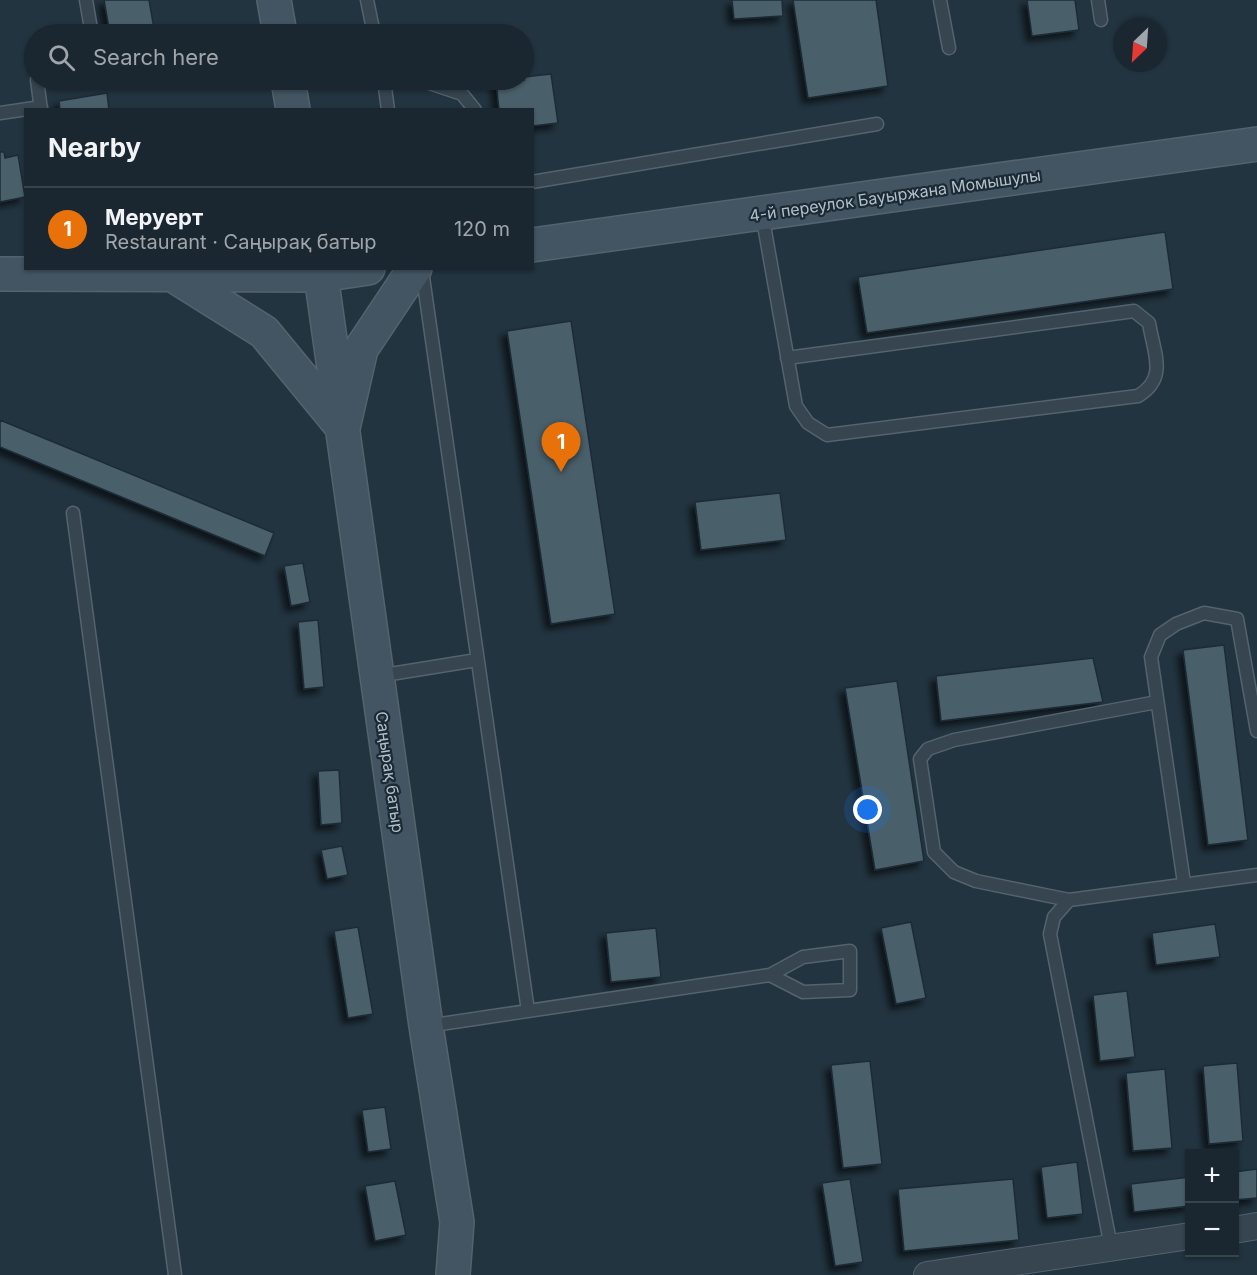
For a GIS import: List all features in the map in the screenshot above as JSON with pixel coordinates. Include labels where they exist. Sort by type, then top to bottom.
[{"type":"street","points":[[274,0],[278,24]]},
{"type":"street","points":[[290,90],[293,108]]},
{"type":"street","name":"4-й переулок Бауыржана Момышулы","points":[[534,245],[1257,144]]},
{"type":"street","points":[[0,274],[65,271],[157,273],[344,270]]},
{"type":"street","points":[[343,428],[361,349],[414,270]]},
{"type":"street","name":"Саңырақ батыр","points":[[321,272],[426,1026],[458,1222],[453,1275]]},
{"type":"street","points":[[157,273],[264,332],[343,428]]},
{"type":"street","points":[[1239,1229],[1257,1226]]},
{"type":"street","points":[[927,1275],[1029,1267],[1111,1247],[1185,1237]]},
{"type":"lane","points":[[86,0],[90,24]]},
{"type":"lane","points":[[367,0],[372,24]]},
{"type":"lane","points":[[940,0],[949,48]]},
{"type":"lane","points":[[1098,0],[1101,20]]},
{"type":"lane","points":[[38,90],[41,108]]},
{"type":"lane","points":[[385,90],[388,108]]},
{"type":"lane","points":[[450,90],[462,94],[473,108]]},
{"type":"lane","points":[[0,113],[24,110]]},
{"type":"lane","points":[[534,182],[878,124]]},
{"type":"lane","points":[[762,214],[787,358],[796,406],[808,423],[827,435],[1138,396],[1152,387],[1157,375],[1149,323],[1134,311],[787,358]]},
{"type":"lane","points":[[421,270],[528,1011]]},
{"type":"lane","points":[[73,513],[175,1275]]},
{"type":"lane","points":[[1184,883],[1151,657],[1160,635],[1176,624],[1204,613],[1237,619],[1257,731]]},
{"type":"lane","points":[[377,676],[477,660]]},
{"type":"lane","points":[[1157,702],[954,740],[928,749],[920,759],[934,852],[954,872],[976,881],[1069,900],[1257,875]]},
{"type":"lane","points":[[1069,900],[1054,917],[1050,934],[1111,1247]]},
{"type":"lane","points":[[426,1026],[770,975],[803,957],[850,951],[850,990],[803,992],[770,975]]},
{"type":"building","points":[[104,0],[149,0],[153,24],[108,24]]},
{"type":"building","points":[[732,0],[782,0],[783,16],[734,19]]},
{"type":"building","points":[[793,0],[876,0],[888,86],[808,98]]},
{"type":"building","points":[[1027,0],[1075,0],[1079,30],[1032,36]]},
{"type":"building","points":[[551,74],[558,123],[534,126],[534,108],[499,108],[497,90],[534,90],[534,76]]},
{"type":"building","points":[[107,93],[109,108],[60,108],[59,101]]},
{"type":"building","points":[[0,152],[4,152],[5,158],[18,155],[24,197],[0,202]]},
{"type":"building","points":[[1165,232],[1173,289],[867,333],[858,277]]},
{"type":"building","points":[[571,321],[615,614],[551,624],[507,331]]},
{"type":"building","points":[[0,420],[274,533],[265,556],[0,447]]},
{"type":"building","points":[[780,493],[786,540],[701,550],[695,502]]},
{"type":"building","points":[[303,563],[310,602],[291,606],[284,566]]},
{"type":"building","points":[[318,620],[324,687],[304,689],[298,622]]},
{"type":"building","points":[[1224,645],[1248,840],[1208,845],[1183,650]]},
{"type":"building","points":[[1093,658],[1103,702],[941,721],[936,676]]},
{"type":"building","points":[[897,681],[924,861],[875,870],[845,688]]},
{"type":"building","points":[[339,770],[342,823],[321,825],[318,771]]},
{"type":"building","points":[[342,846],[348,875],[327,879],[321,850]]},
{"type":"building","points":[[911,922],[926,998],[896,1004],[881,928]]},
{"type":"building","points":[[1215,924],[1220,957],[1156,965],[1152,933]]},
{"type":"building","points":[[358,927],[373,1014],[348,1018],[334,931]]},
{"type":"building","points":[[656,928],[661,977],[611,982],[606,933]]},
{"type":"building","points":[[1127,991],[1135,1057],[1100,1061],[1093,995]]},
{"type":"building","points":[[870,1061],[882,1164],[843,1168],[831,1065]]},
{"type":"building","points":[[1237,1063],[1243,1141],[1209,1144],[1203,1066]]},
{"type":"building","points":[[1165,1069],[1172,1148],[1133,1151],[1126,1073]]},
{"type":"building","points":[[385,1107],[391,1149],[368,1152],[362,1110]]},
{"type":"building","points":[[1077,1162],[1083,1214],[1047,1218],[1041,1167]]},
{"type":"building","points":[[1257,1169],[1257,1198],[1239,1200],[1239,1171]]},
{"type":"building","points":[[1185,1178],[1185,1207],[1134,1212],[1131,1184]]},
{"type":"building","points":[[850,1179],[863,1262],[835,1266],[822,1183]]},
{"type":"building","points":[[1013,1179],[1019,1240],[904,1251],[898,1189]]},
{"type":"building","points":[[395,1181],[406,1235],[375,1241],[365,1186]]},
{"type":"place","name":"Меруерт","points":[[561,472]]}]
